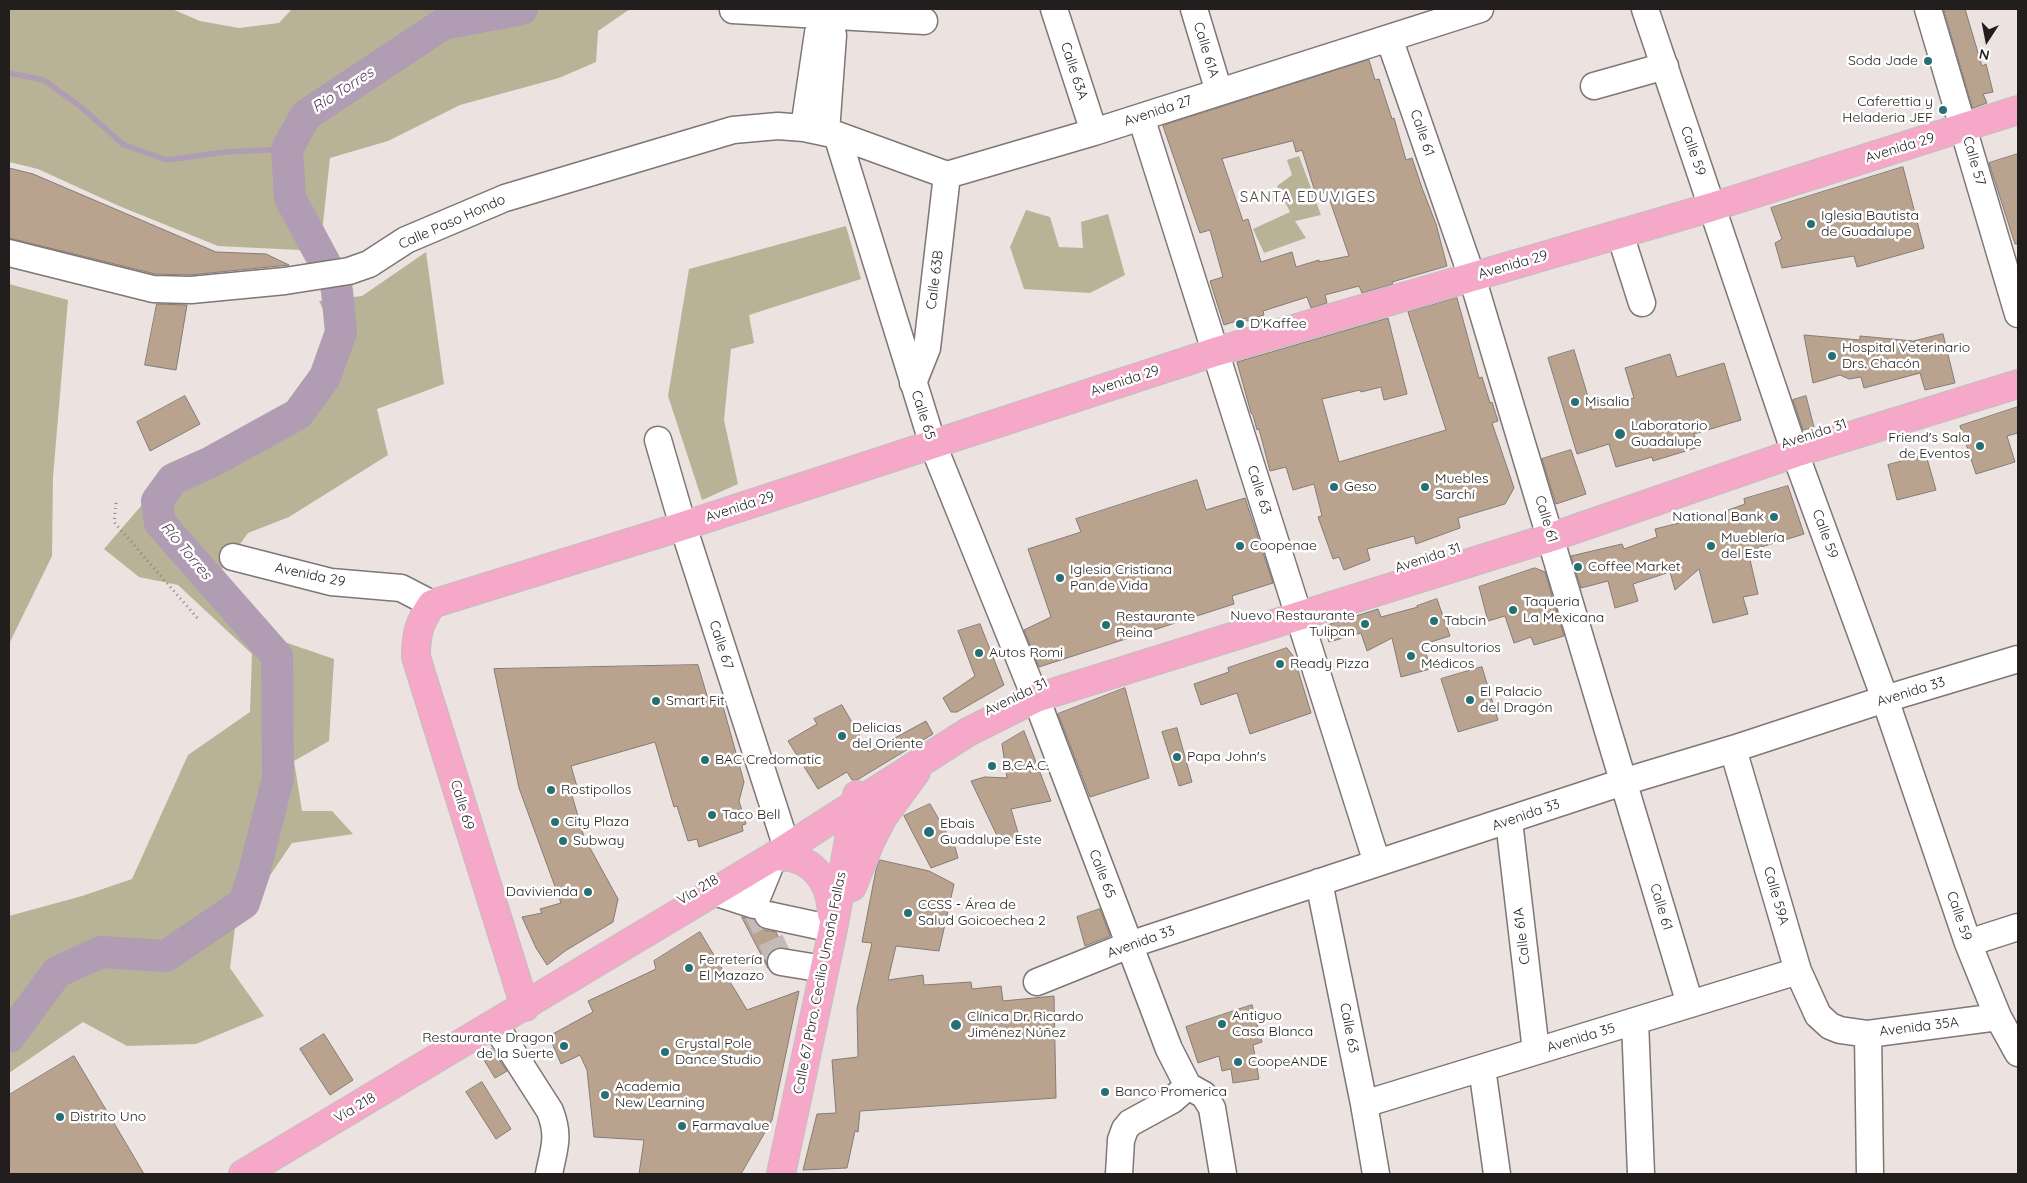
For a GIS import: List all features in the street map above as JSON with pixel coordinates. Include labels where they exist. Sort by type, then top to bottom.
[{"type":"main road","name":"Avenida 29","points":[[432,604],[683,526],[1215,352],[1620,234],[2018,110]]},
{"type":"main road","name":"Avenida 31","points":[[857,800],[962,724],[1033,692],[1549,528],[2018,370]]},
{"type":"main road","name":"Avenida 31","points":[[1793,447],[2018,384]]},
{"type":"main road","name":"Calle 69","points":[[432,604],[423,618],[416,636],[416,657],[533,1001]]},
{"type":"main road","name":"Avenida 31","points":[[857,800],[1033,692]]},
{"type":"main road","points":[[833,929],[883,817],[927,758]]},
{"type":"main road","name":"Vía 218","points":[[243,1174],[270,1167],[533,1001],[714,892],[781,847],[857,800]]},
{"type":"main road","name":"Calle 67 Pbro. Cecilio Umaña Fallas","points":[[781,1174],[833,929],[857,800]]},
{"type":"main road","name":"Vía 218","points":[[533,1001],[562,972],[578,960],[781,847]]},
{"type":"main road","points":[[781,847],[794,858],[812,867],[825,882],[831,901],[833,929]]},
{"type":"street","name":"Calle 63A","points":[[1054,9],[1094,132]]},
{"type":"street","name":"Calle 61A","points":[[1194,9],[1219,92]]},
{"type":"street","name":"Calle 59","points":[[1645,9],[1793,447],[1885,699],[1968,943],[1998,1017],[2018,1053]]},
{"type":"street","name":"Calle 57","points":[[1928,9],[2018,314]]},
{"type":"street","points":[[733,10],[826,12],[924,21]]},
{"type":"street","name":"Avenida 27","points":[[947,176],[1094,132],[1475,10]]},
{"type":"street","name":"Calle 65","points":[[826,12],[833,35],[822,132],[913,383],[933,445],[1033,692],[1169,1049],[1188,1086]]},
{"type":"street","name":"Calle 61","points":[[1389,38],[1472,277],[1549,528],[1690,1004]]},
{"type":"street","points":[[1594,86],[1665,66]]},
{"type":"street","name":"Calle 63","points":[[1141,117],[1377,863]]},
{"type":"street","name":"Calle Paso Hondo","points":[[9,252],[153,289],[191,290],[285,281],[349,271],[369,264],[406,240],[505,198],[733,130],[778,126],[822,132]]},
{"type":"street","points":[[822,132],[947,176]]},
{"type":"street","name":"Calle 63B","points":[[913,383],[927,348],[947,176]]},
{"type":"street","points":[[1620,234],[1642,304]]},
{"type":"street","name":"Calle 67","points":[[658,440],[781,847]]},
{"type":"street","name":"Avenida 29","points":[[233,557],[331,582],[401,588],[432,604]]},
{"type":"street","name":"Avenida 33","points":[[1037,982],[1129,945],[1319,882],[1623,782],[2018,659]]},
{"type":"street","name":"Calle 59A","points":[[1733,749],[1798,971],[1818,1015],[1830,1026],[1840,1030]]},
{"type":"street","name":"Calle 61A","points":[[1508,821],[1536,1051]]},
{"type":"street","name":"Calle 63","points":[[1319,882],[1364,1104],[1376,1174]]},
{"type":"street","points":[[768,915],[833,929]]},
{"type":"street","points":[[1968,943],[2018,927]]},
{"type":"street","points":[[780,962],[824,969]]},
{"type":"street","name":"Avenida 35","points":[[1364,1104],[1798,971]]},
{"type":"street","name":"Avenida 35A","points":[[1840,1030],[1868,1034],[1998,1017]]},
{"type":"street","points":[[1634,1021],[1642,1174]]},
{"type":"street","points":[[495,1025],[550,1111],[556,1127],[557,1138],[549,1174]]},
{"type":"street","points":[[1868,1034],[1870,1174]]},
{"type":"street","points":[[1482,1068],[1497,1174]]},
{"type":"street","points":[[1119,1174],[1121,1140],[1125,1129],[1130,1123],[1172,1100],[1188,1086],[1204,1095],[1212,1108],[1223,1174]]},
{"type":"path","points":[[116,503],[114,522],[199,620]]},
{"type":"shaded area","points":[[9,9],[172,9],[200,21],[239,28],[279,23],[292,9],[630,9],[598,31],[596,62],[559,78],[460,105],[388,141],[330,158],[320,251],[218,246],[119,206],[38,169],[9,162]]},
{"type":"shaded area","points":[[1299,156],[1321,215],[1295,221],[1306,238],[1264,253],[1253,229],[1290,212],[1277,186],[1292,175],[1287,160]]},
{"type":"shaded area","points":[[1026,210],[1050,217],[1059,247],[1083,248],[1081,222],[1108,214],[1125,275],[1090,293],[1024,289],[1010,247]]},
{"type":"shaded area","points":[[846,226],[861,279],[749,315],[754,343],[731,349],[724,420],[738,484],[702,500],[668,396],[689,269]]},
{"type":"shaded area","points":[[426,252],[444,384],[377,409],[388,455],[289,517],[248,533],[215,579],[245,624],[267,636],[334,659],[329,741],[294,761],[302,811],[332,811],[353,834],[292,843],[235,927],[230,968],[264,1016],[196,1044],[127,1046],[83,1022],[9,1073],[9,916],[82,896],[132,879],[188,755],[250,712],[252,654],[178,585],[139,577],[104,549],[178,463],[280,415],[308,394],[334,332],[319,301],[362,296]]},
{"type":"shaded area","points":[[9,284],[68,300],[53,477],[52,556],[9,644]]},
{"type":"building","points":[[1944,9],[1965,9],[1982,66],[1986,64],[1993,92],[1983,94],[1987,103],[1973,108]]},
{"type":"building","points":[[1369,60],[1375,80],[1379,79],[1392,119],[1394,118],[1406,160],[1412,158],[1436,224],[1447,266],[1362,293],[1359,286],[1325,295],[1327,303],[1311,308],[1307,297],[1263,311],[1264,315],[1247,321],[1246,318],[1224,325],[1210,281],[1223,277],[1210,230],[1200,233],[1163,126]],"holes":[[[1293,141],[1296,152],[1302,150],[1316,195],[1327,192],[1349,256],[1319,262],[1319,260],[1296,267],[1292,252],[1261,262],[1248,219],[1243,221],[1222,159]]]},
{"type":"building","points":[[2018,154],[2018,244],[2015,244],[1989,163]]},
{"type":"building","points":[[1903,167],[1924,248],[1857,267],[1854,256],[1782,268],[1775,243],[1782,239],[1771,208]]},
{"type":"building","points":[[9,168],[33,174],[216,252],[266,254],[289,265],[190,275],[155,274],[9,238]]},
{"type":"building","points":[[1457,298],[1479,378],[1482,377],[1498,421],[1492,423],[1514,488],[1505,504],[1458,518],[1460,528],[1416,544],[1414,536],[1367,549],[1370,560],[1344,570],[1339,557],[1333,559],[1318,517],[1322,516],[1314,484],[1293,490],[1286,467],[1270,471],[1259,429],[1257,430],[1251,413],[1237,362],[1388,318],[1407,394],[1384,400],[1381,387],[1322,399],[1339,462],[1446,430],[1408,312]]},
{"type":"building","points":[[157,304],[187,305],[176,370],[145,365]]},
{"type":"building","points":[[1943,334],[1955,383],[1925,390],[1920,373],[1864,388],[1861,377],[1849,379],[1840,375],[1813,383],[1804,335],[1860,340],[1860,336],[1913,341]]},
{"type":"building","points":[[1574,350],[1592,410],[1634,398],[1625,368],[1670,354],[1677,377],[1724,363],[1741,420],[1694,434],[1699,447],[1653,461],[1652,457],[1616,467],[1609,444],[1577,454],[1548,358]]},
{"type":"building","points":[[185,396],[200,424],[150,451],[137,422]]},
{"type":"building","points":[[1806,396],[1814,427],[1803,430],[1793,400]]},
{"type":"building","points":[[2018,407],[2018,433],[2007,436],[2015,462],[1976,474],[1960,426]]},
{"type":"building","points":[[1571,450],[1586,494],[1556,504],[1542,459]]},
{"type":"building","points":[[1926,455],[1936,490],[1897,500],[1888,465]]},
{"type":"building","points":[[1197,480],[1206,510],[1245,498],[1273,583],[1232,596],[1234,604],[1039,667],[1024,630],[1051,617],[1028,549],[1081,532],[1076,519]]},
{"type":"building","points":[[1788,486],[1804,534],[1748,551],[1758,594],[1743,597],[1748,614],[1713,623],[1699,569],[1675,590],[1670,572],[1633,584],[1638,601],[1615,608],[1608,581],[1581,588],[1571,556],[1622,544],[1624,549],[1657,537],[1655,529],[1720,513],[1745,504],[1744,499]]},
{"type":"building","points":[[1535,568],[1545,572],[1564,636],[1534,645],[1531,637],[1514,643],[1505,616],[1488,621],[1479,587]]},
{"type":"building","points":[[1437,599],[1450,636],[1424,644],[1430,669],[1401,677],[1392,638],[1367,651],[1361,633],[1329,642],[1324,626],[1378,609],[1381,617],[1418,607]]},
{"type":"building","name":"Autos Romi","points":[[980,624],[1004,685],[957,712],[951,712],[943,698],[975,676],[958,631]]},
{"type":"building","points":[[1287,648],[1294,657],[1311,713],[1250,734],[1237,693],[1201,705],[1194,684],[1229,672],[1228,668]]},
{"type":"building","name":"City Plaza","points":[[698,665],[708,699],[710,698],[711,701],[721,699],[744,782],[739,801],[746,824],[742,825],[743,831],[699,847],[697,839],[688,841],[677,806],[674,807],[655,742],[571,766],[578,790],[571,792],[584,837],[618,899],[613,922],[565,951],[547,965],[536,948],[522,917],[542,913],[540,909],[561,903],[519,788],[494,669]]},
{"type":"building","name":"El Palacio del Dragón","points":[[1482,667],[1498,720],[1458,732],[1441,679]]},
{"type":"building","points":[[1125,688],[1149,778],[1090,797],[1058,714]]},
{"type":"building","points":[[842,705],[869,752],[926,721],[933,734],[857,780],[852,780],[847,772],[818,789],[788,741],[817,724],[814,719]]},
{"type":"building","name":"Papa John's","points":[[1177,728],[1192,782],[1179,786],[1162,732]]},
{"type":"building","points":[[1024,731],[1051,801],[1011,809],[1019,836],[1000,842],[971,781],[985,777],[1007,778],[1002,744]]},
{"type":"building","name":"Ebais Guadalupe Este","points":[[930,804],[955,847],[958,858],[931,868],[904,816]]},
{"type":"building","name":"Clínica Dr. Ricardo Jiménez Núñez","points":[[880,860],[929,871],[954,884],[939,951],[896,946],[888,980],[923,975],[924,985],[971,982],[972,989],[1001,986],[1003,1001],[1054,996],[1056,1098],[860,1111],[858,1132],[855,1131],[847,1168],[803,1170],[817,1114],[836,1113],[832,1060],[858,1057],[857,1008],[872,943],[862,942],[876,870]]},
{"type":"building","points":[[1100,909],[1110,936],[1085,946],[1077,917]]},
{"type":"building","points":[[742,917],[754,920],[764,930],[776,932],[783,947],[775,948],[769,953],[766,960],[768,968]]},
{"type":"building","points":[[700,932],[747,1010],[799,991],[772,1120],[741,1174],[639,1174],[644,1140],[594,1137],[587,1070],[580,1055],[561,1064],[549,1036],[593,1012],[588,1001],[656,969],[654,961]]},
{"type":"building","points":[[1252,1005],[1262,1042],[1253,1045],[1259,1079],[1233,1083],[1231,1069],[1222,1071],[1219,1056],[1198,1063],[1186,1027]]},
{"type":"building","points":[[324,1034],[353,1080],[330,1095],[300,1049]]},
{"type":"building","points":[[492,1049],[507,1071],[495,1078],[481,1055]]},
{"type":"building","name":"Distrito Uno","points":[[74,1056],[144,1174],[9,1174],[9,1095]]},
{"type":"building","points":[[482,1082],[511,1129],[496,1139],[466,1092]]},
{"type":"waterway","name":"Río Torres","points":[[9,1037],[57,972],[101,952],[166,956],[244,903],[254,873],[278,778],[277,656],[160,523],[157,501],[173,479],[211,462],[298,414],[325,377],[341,332],[337,291],[335,282],[290,198],[287,149],[306,115],[443,24],[522,9]]},
{"type":"waterway","points":[[9,73],[44,80],[81,107],[124,145],[167,160],[226,152],[287,149]]},
{"type":"tunnel","points":[[754,905],[781,962]]},
{"type":"place","name":"Soda Jade","points":[[1928,61]]},
{"type":"place","name":"Caferettia y Heladeria JEF","points":[[1943,110]]},
{"type":"place","name":"Iglesia Bautista de Guadalupe","points":[[1811,224]]},
{"type":"place","name":"D'Kaffee","points":[[1240,324]]},
{"type":"place","name":"Hospital Veterinario Drs. Chacón","points":[[1832,356]]},
{"type":"place","name":"Misalia","points":[[1575,402]]},
{"type":"place","name":"Laboratorio Guadalupe","points":[[1620,434]]},
{"type":"place","name":"Friend's Sala de Eventos","points":[[1980,446]]},
{"type":"place","name":"Geso","points":[[1334,487]]},
{"type":"place","name":"Muebles Sarchí","points":[[1425,487]]},
{"type":"place","name":"National Bank","points":[[1774,517]]},
{"type":"place","name":"Coopenae","points":[[1240,546]]},
{"type":"place","name":"Mueblería del Este","points":[[1711,546]]},
{"type":"place","name":"Coffee Market","points":[[1578,567]]},
{"type":"place","name":"Iglesia Cristiana Pan de Vida","points":[[1060,578]]},
{"type":"place","name":"Taqueria La Mexicana","points":[[1513,610]]},
{"type":"place","name":"Tabcin","points":[[1434,621]]},
{"type":"place","name":"Nuevo Restaurante Tulipan","points":[[1365,624]]},
{"type":"place","name":"Restaurante Reina","points":[[1106,625]]},
{"type":"place","name":"Autos Romi","points":[[979,653]]},
{"type":"place","name":"Consultorios Médicos","points":[[1411,656]]},
{"type":"place","name":"Ready Pizza","points":[[1280,664]]},
{"type":"place","name":"El Palacio del Dragón","points":[[1470,700]]},
{"type":"place","name":"Smart Fit","points":[[656,701]]},
{"type":"place","name":"Delicias del Oriente","points":[[842,736]]},
{"type":"place","name":"Papa John's","points":[[1177,757]]},
{"type":"place","name":"BAC Credomatic","points":[[705,760]]},
{"type":"place","name":"B.C.A.C.","points":[[992,766]]},
{"type":"place","name":"Rostipollos","points":[[551,790]]},
{"type":"place","name":"Taco Bell","points":[[712,815]]},
{"type":"place","name":"City Plaza","points":[[555,822]]},
{"type":"place","name":"Ebais Guadalupe Este","points":[[929,832]]},
{"type":"place","name":"Subway","points":[[563,841]]},
{"type":"place","name":"Davivienda","points":[[588,892]]},
{"type":"place","name":"CCSS - Área de Salud Goicoechea 2","points":[[908,913]]},
{"type":"place","name":"Ferretería El Mazazo","points":[[689,968]]},
{"type":"place","name":"Antiguo Casa Blanca","points":[[1222,1024]]},
{"type":"place","name":"Clínica Dr. Ricardo Jiménez Núñez","points":[[956,1025]]},
{"type":"place","name":"Restaurante Dragon de la Suerte","points":[[564,1046]]},
{"type":"place","name":"Crystal Pole Dance Studio","points":[[665,1052]]},
{"type":"place","name":"CoopeANDE","points":[[1238,1062]]},
{"type":"place","name":"Banco Promerica","points":[[1105,1092]]},
{"type":"place","name":"Academia New Learning","points":[[605,1095]]},
{"type":"place","name":"Distrito Uno","points":[[60,1117]]},
{"type":"place","name":"Farmavalue","points":[[682,1126]]},
{"type":"district","name":"SANTA EDUVIGES","points":[[1308,197]]}]
